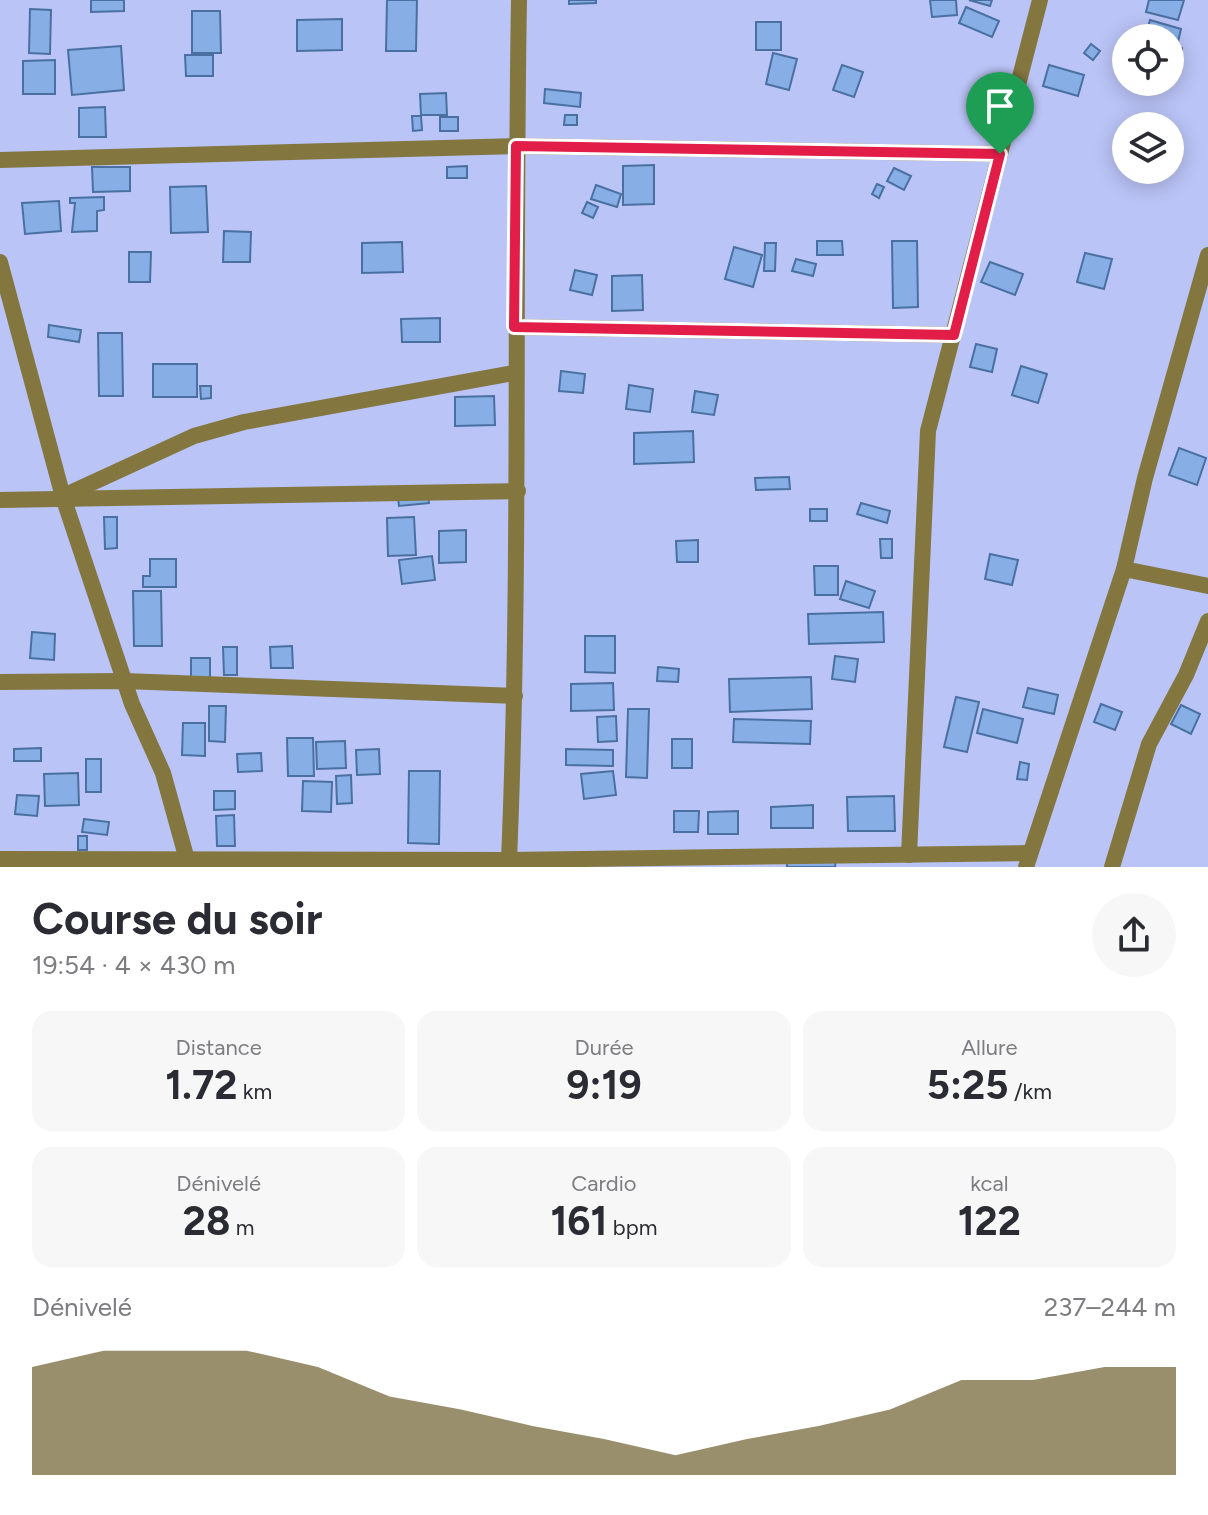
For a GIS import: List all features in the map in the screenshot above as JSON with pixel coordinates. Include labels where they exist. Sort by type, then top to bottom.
[{"type":"street","points":[[509,860],[515,696],[515,499],[518,491],[514,327],[519,0]]},
{"type":"street","points":[[909,855],[928,431],[1040,0]]},
{"type":"street","points":[[0,160],[516,146],[1000,154]]},
{"type":"street","points":[[0,859],[188,863],[909,855],[1028,860],[1124,569],[1145,478],[1208,255]]},
{"type":"street","points":[[0,262],[63,497],[124,681],[163,773],[188,863]]},
{"type":"street","points":[[514,327],[954,335]]},
{"type":"street","points":[[63,497],[194,436],[244,422],[514,373]]},
{"type":"street","points":[[0,500],[518,491]]},
{"type":"street","points":[[1124,569],[1208,586]]},
{"type":"street","points":[[1112,867],[1149,744],[1186,675],[1208,621]]},
{"type":"street","points":[[0,682],[124,681],[515,696]]},
{"type":"building","points":[[91,0],[124,0],[124,11],[91,12]]},
{"type":"building","points":[[387,0],[417,0],[416,51],[386,51]]},
{"type":"building","points":[[569,0],[596,0],[596,3],[569,4]]},
{"type":"building","points":[[930,0],[956,0],[957,15],[932,17]]},
{"type":"building","points":[[969,0],[992,0],[990,6]]},
{"type":"building","points":[[1149,0],[1184,0],[1178,20],[1146,12]]},
{"type":"building","points":[[966,7],[999,21],[992,37],[959,23]]},
{"type":"building","points":[[30,9],[51,10],[50,54],[29,53]]},
{"type":"building","points":[[192,11],[220,11],[221,53],[192,53]]},
{"type":"building","points":[[342,19],[342,50],[297,51],[297,20]]},
{"type":"building","points":[[756,22],[781,22],[781,50],[756,50]]},
{"type":"building","points":[[1091,44],[1100,51],[1093,60],[1084,53]]},
{"type":"building","points":[[121,46],[124,90],[72,95],[68,50]]},
{"type":"building","points":[[773,53],[797,59],[789,90],[766,84]]},
{"type":"building","points":[[185,55],[213,55],[213,76],[186,76]]},
{"type":"building","points":[[55,60],[55,94],[23,94],[23,61]]},
{"type":"building","points":[[842,65],[863,72],[854,97],[833,90]]},
{"type":"building","points":[[1049,65],[1084,75],[1078,96],[1043,86]]},
{"type":"building","points":[[545,89],[581,93],[580,107],[544,103]]},
{"type":"building","points":[[446,93],[447,115],[421,115],[420,94]]},
{"type":"building","points":[[105,107],[106,137],[79,137],[79,108]]},
{"type":"building","points":[[565,115],[577,115],[577,125],[564,125]]},
{"type":"building","points":[[412,116],[421,116],[422,130],[413,131]]},
{"type":"building","points":[[440,117],[458,117],[458,131],[440,131]]},
{"type":"building","points":[[654,165],[654,204],[623,205],[623,166]]},
{"type":"building","points":[[467,166],[467,178],[447,178],[447,167]]},
{"type":"building","points":[[92,167],[130,167],[130,191],[93,192]]},
{"type":"building","points":[[894,168],[911,176],[904,190],[887,181]]},
{"type":"building","points":[[877,184],[884,187],[879,198],[872,194]]},
{"type":"building","points":[[596,185],[621,194],[617,207],[591,199]]},
{"type":"building","points":[[206,186],[208,232],[171,233],[170,187]]},
{"type":"building","points":[[104,197],[104,210],[97,211],[97,231],[72,232],[75,203],[70,203],[70,198]]},
{"type":"building","points":[[59,201],[61,231],[25,234],[22,203]]},
{"type":"building","points":[[587,202],[598,207],[593,218],[582,213]]},
{"type":"building","points":[[224,231],[251,232],[250,262],[223,262]]},
{"type":"building","points":[[817,241],[842,241],[843,255],[817,255]]},
{"type":"building","points":[[892,241],[917,241],[918,307],[893,308]]},
{"type":"building","points":[[402,242],[403,272],[362,273],[362,243]]},
{"type":"building","points":[[765,243],[776,243],[775,271],[764,271]]},
{"type":"building","points":[[734,247],[762,255],[753,287],[725,279]]},
{"type":"building","points":[[129,252],[151,252],[150,282],[129,282]]},
{"type":"building","points":[[1085,253],[1112,259],[1104,289],[1077,282]]},
{"type":"building","points":[[796,259],[816,264],[813,276],[792,271]]},
{"type":"building","points":[[990,262],[1023,274],[1015,295],[981,282]]},
{"type":"building","points":[[575,270],[597,275],[592,295],[570,290]]},
{"type":"building","points":[[642,275],[643,310],[612,311],[612,276]]},
{"type":"building","points":[[440,318],[440,342],[402,342],[401,319]]},
{"type":"building","points":[[49,325],[81,330],[79,342],[48,337]]},
{"type":"building","points":[[98,333],[122,333],[123,396],[99,396]]},
{"type":"building","points":[[976,344],[997,349],[992,372],[970,367]]},
{"type":"building","points":[[153,364],[197,364],[197,397],[153,397]]},
{"type":"building","points":[[1021,366],[1047,374],[1038,403],[1012,395]]},
{"type":"building","points":[[561,371],[585,374],[583,393],[559,391]]},
{"type":"building","points":[[629,385],[653,389],[650,412],[626,409]]},
{"type":"building","points":[[200,386],[211,386],[211,398],[201,399]]},
{"type":"building","points":[[695,391],[718,395],[714,415],[692,412]]},
{"type":"building","points":[[494,396],[495,425],[455,426],[455,397]]},
{"type":"building","points":[[693,431],[694,462],[634,464],[634,433]]},
{"type":"building","points":[[1179,448],[1206,458],[1197,485],[1169,475]]},
{"type":"building","points":[[789,477],[790,489],[756,490],[755,478]]},
{"type":"building","points":[[427,487],[429,503],[399,506],[397,490]]},
{"type":"building","points":[[861,503],[890,511],[887,523],[857,514]]},
{"type":"building","points":[[810,509],[827,509],[827,521],[810,521]]},
{"type":"building","points":[[104,517],[117,517],[117,548],[105,549]]},
{"type":"building","points":[[414,517],[416,555],[388,556],[387,518]]},
{"type":"building","points":[[466,530],[466,562],[439,563],[439,531]]},
{"type":"building","points":[[880,539],[892,539],[892,558],[881,558]]},
{"type":"building","points":[[698,540],[698,562],[677,562],[676,541]]},
{"type":"building","points":[[990,554],[1018,560],[1012,585],[985,579]]},
{"type":"building","points":[[432,556],[435,580],[402,584],[399,560]]},
{"type":"building","points":[[150,559],[176,559],[176,587],[143,587],[143,576],[150,576]]},
{"type":"building","points":[[814,566],[838,566],[838,595],[815,595]]},
{"type":"building","points":[[846,581],[875,591],[869,608],[840,599]]},
{"type":"building","points":[[133,591],[161,591],[162,646],[134,646]]},
{"type":"building","points":[[883,612],[884,642],[809,644],[808,614]]},
{"type":"building","points":[[32,632],[55,634],[54,660],[30,658]]},
{"type":"building","points":[[585,636],[615,636],[615,673],[585,672]]},
{"type":"building","points":[[292,646],[293,668],[271,668],[270,647]]},
{"type":"building","points":[[223,647],[237,647],[237,675],[224,675]]},
{"type":"building","points":[[835,656],[858,659],[855,682],[832,679]]},
{"type":"building","points":[[191,658],[210,658],[210,680],[191,680]]},
{"type":"building","points":[[658,667],[679,669],[678,682],[657,681]]},
{"type":"building","points":[[811,677],[812,709],[730,712],[729,679]]},
{"type":"building","points":[[613,683],[614,710],[571,711],[571,684]]},
{"type":"building","points":[[1028,688],[1058,695],[1054,714],[1023,707]]},
{"type":"building","points":[[956,697],[979,702],[967,752],[944,747]]},
{"type":"building","points":[[1101,704],[1122,712],[1115,730],[1094,722]]},
{"type":"building","points":[[1181,705],[1200,714],[1191,734],[1171,724]]},
{"type":"building","points":[[209,706],[226,706],[225,742],[209,741]]},
{"type":"building","points":[[628,709],[649,709],[647,778],[626,777]]},
{"type":"building","points":[[983,709],[1023,719],[1017,743],[977,733]]},
{"type":"building","points":[[616,716],[617,741],[598,742],[597,717]]},
{"type":"building","points":[[734,719],[811,721],[810,744],[733,742]]},
{"type":"building","points":[[183,723],[205,723],[205,756],[182,755]]},
{"type":"building","points":[[287,738],[313,738],[314,776],[288,776]]},
{"type":"building","points":[[672,739],[692,739],[692,768],[672,768]]},
{"type":"building","points":[[345,741],[346,768],[317,769],[316,742]]},
{"type":"building","points":[[41,748],[41,761],[14,761],[14,749]]},
{"type":"building","points":[[379,749],[380,774],[357,775],[356,750]]},
{"type":"building","points":[[566,749],[613,750],[613,766],[566,765]]},
{"type":"building","points":[[261,753],[262,771],[238,772],[237,754]]},
{"type":"building","points":[[86,759],[101,759],[101,792],[86,792]]},
{"type":"building","points":[[1020,762],[1029,764],[1027,780],[1017,779]]},
{"type":"building","points":[[409,771],[440,771],[439,844],[408,843]]},
{"type":"building","points":[[613,771],[616,795],[584,799],[581,774]]},
{"type":"building","points":[[78,773],[79,805],[45,806],[44,774]]},
{"type":"building","points":[[351,775],[352,803],[337,804],[336,776]]},
{"type":"building","points":[[303,781],[332,782],[331,812],[302,811]]},
{"type":"building","points":[[214,791],[235,791],[235,809],[214,810]]},
{"type":"building","points":[[17,795],[39,796],[37,816],[15,814]]},
{"type":"building","points":[[894,796],[895,831],[848,831],[847,797]]},
{"type":"building","points":[[813,805],[813,828],[771,828],[771,807]]},
{"type":"building","points":[[674,811],[699,811],[698,832],[674,832]]},
{"type":"building","points":[[738,811],[738,834],[708,834],[708,812]]},
{"type":"building","points":[[234,815],[235,846],[217,846],[216,816]]},
{"type":"building","points":[[84,819],[109,822],[107,835],[82,832]]},
{"type":"building","points":[[78,836],[87,836],[87,850],[78,850]]},
{"type":"building","points":[[787,857],[836,859],[835,867],[787,867]]},
{"type":"route","points":[[516,146],[1000,154],[954,335],[514,327],[516,146]]}]
